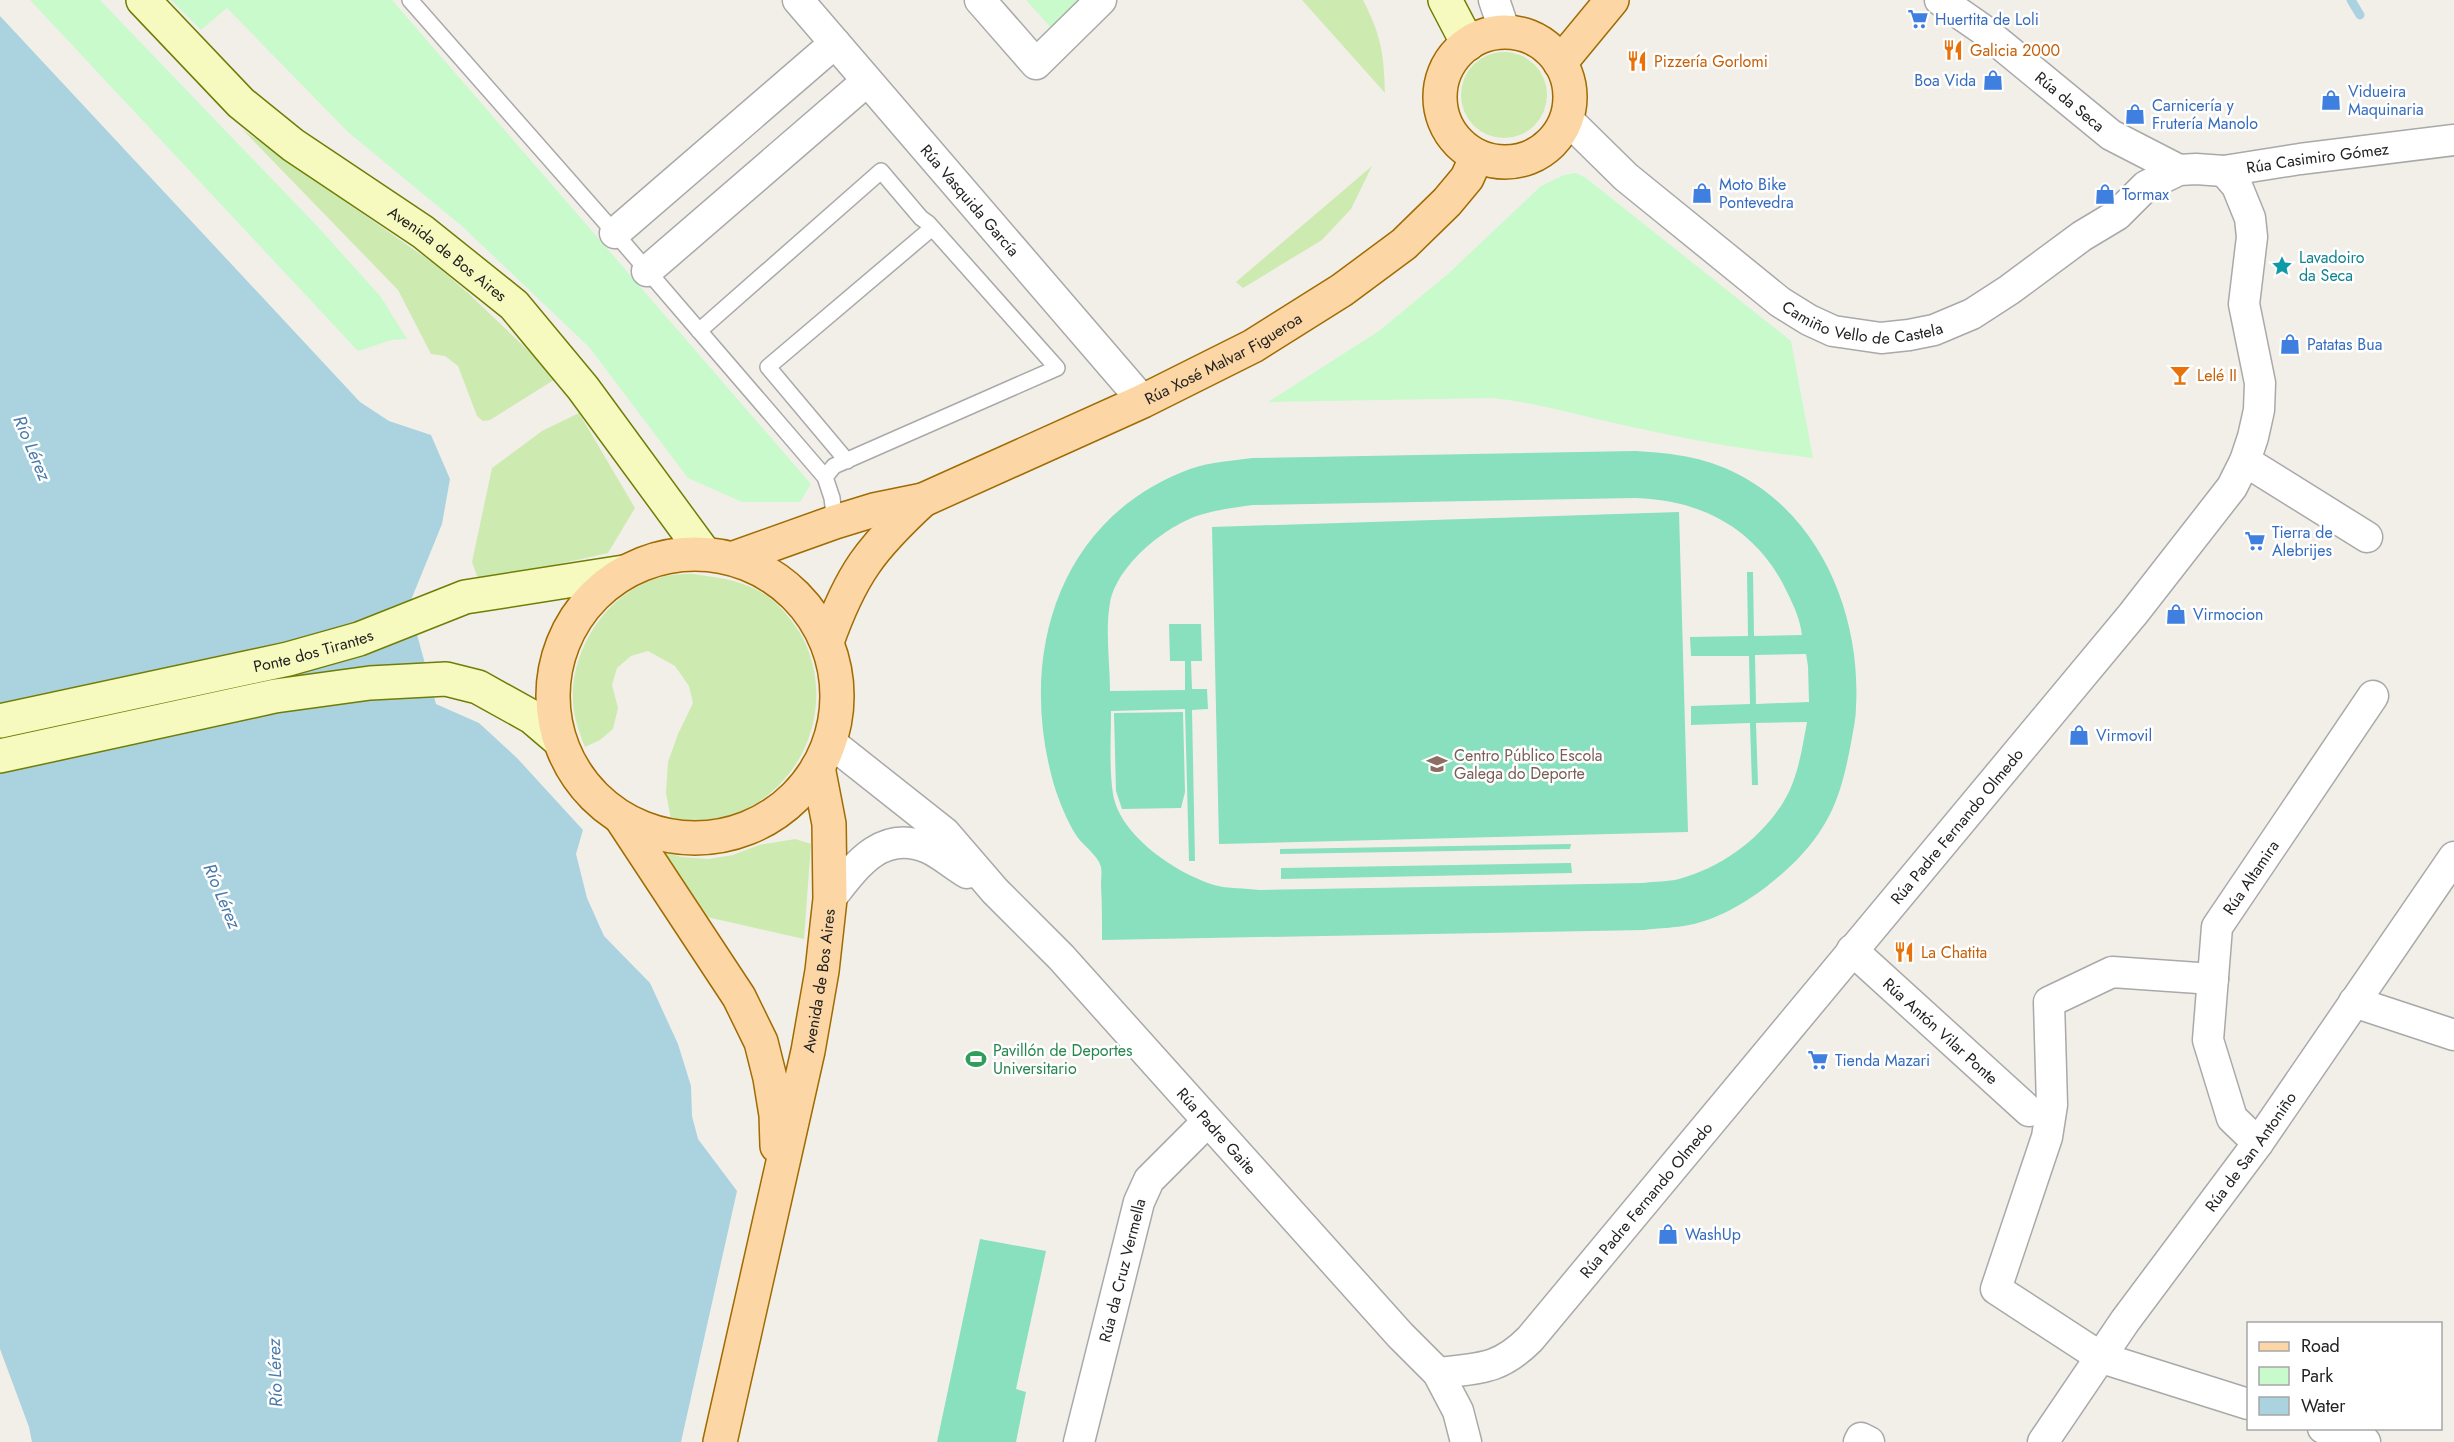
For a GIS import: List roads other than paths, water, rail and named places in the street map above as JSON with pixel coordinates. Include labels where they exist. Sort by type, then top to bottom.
[{"type":"main road","name":"Avenida de Bos Aires","points":[[143,0],[241,103],[293,145],[423,232],[514,305],[719,556]]},
{"type":"main road","points":[[1444,0],[1468,44]]},
{"type":"main road","points":[[1560,63],[1612,0]]},
{"type":"main road","points":[[1505,32],[1518,33],[1542,43],[1560,63],[1569,83],[1570,101],[1567,119],[1559,135],[1546,148],[1530,158],[1513,162],[1494,162],[1477,156],[1461,145],[1449,130],[1442,112],[1441,93],[1445,74],[1454,57],[1468,44],[1486,35],[1505,32]]},
{"type":"main road","name":"Rúa Xosé Malvar Figueroa","points":[[719,556],[874,510],[923,500],[1143,400],[1253,346],[1294,322],[1404,244],[1447,202],[1467,178],[1477,156]]},
{"type":"main road","name":"Rúa Xosé Malvar Figueroa","points":[[827,642],[841,603],[864,561],[886,534],[923,500]]},
{"type":"main road","points":[[667,556],[719,556],[762,570],[787,587],[808,610],[827,642],[835,676],[836,711],[824,754],[795,797],[765,820],[730,834],[693,838],[656,833],[621,818],[594,797],[574,771],[559,740],[553,702],[556,663],[570,627],[593,596],[624,572],[667,556]]},
{"type":"main road","name":"Ponte dos Tirantes","points":[[0,721],[288,659],[359,639],[465,597],[624,572]]},
{"type":"main road","name":"Ponte dos Tirantes","points":[[0,756],[287,694],[370,683],[446,679],[478,687],[532,717],[559,740]]},
{"type":"main road","name":"Avenida de Bos Aires","points":[[720,1442],[778,1191],[808,1052],[822,971],[830,899],[829,824],[824,754]]},
{"type":"main road","name":"Avenida de Bos Aires","points":[[621,818],[739,997],[760,1042],[770,1078],[776,1115],[778,1191]]},
{"type":"street","name":"Rúa Vasquida García","points":[[798,0],[1143,400]]},
{"type":"street","points":[[980,0],[1036,64],[1101,0]]},
{"type":"street","points":[[1494,0],[1505,32]]},
{"type":"street","name":"Rúa da Seca","points":[[1940,0],[1982,29],[2111,135],[2179,170]]},
{"type":"street","points":[[615,233],[835,43]]},
{"type":"street","points":[[647,271],[867,81]]},
{"type":"street","name":"Camiño Vello de Castela","points":[[1567,119],[1626,177],[1780,302],[1809,320],[1833,331],[1881,338],[1934,330],[1972,314],[2009,290],[2067,246],[2117,215],[2146,186],[2179,170]]},
{"type":"street","name":"Rúa Casimiro Gómez","points":[[2179,170],[2224,171],[2288,160],[2454,140]]},
{"type":"street","name":"Rúa Padre Fernando Olmedo","points":[[1438,1373],[1486,1368],[1514,1355],[1530,1339],[2133,614],[2232,487],[2246,461],[2259,410],[2260,382],[2244,304],[2252,237],[2250,218],[2237,186],[2224,171]]},
{"type":"street","points":[[2246,461],[2367,537]]},
{"type":"street","name":"Rúa Altamira","points":[[2258,1143],[2232,1118],[2208,1040],[2217,927],[2373,696]]},
{"type":"street","name":"Rúa Padre Gaite","points":[[824,754],[945,833],[994,891],[1061,957],[1400,1335],[1438,1373],[1458,1411],[1466,1442]]},
{"type":"street","name":"Rúa Padre Gaite","points":[[830,899],[856,865],[880,846],[899,842],[927,848],[994,891]]},
{"type":"street","name":"Rúa de San Antoniño","points":[[2043,1442],[2125,1321],[2258,1143],[2454,858]]},
{"type":"street","name":"Rúa Antón Vilar Ponte","points":[[1852,950],[2029,1111]]},
{"type":"street","points":[[2213,980],[2112,972],[2049,1002],[2052,1104],[2048,1137],[1996,1289],[2102,1358],[2247,1404]]},
{"type":"street","points":[[2354,1002],[2454,1035]]},
{"type":"street","name":"Rúa da Cruz Vermella","points":[[1079,1442],[1139,1202],[1149,1180],[1207,1122]]},
{"type":"street","points":[[2329,1430],[2365,1442]]},
{"type":"street","points":[[1858,1442],[1861,1438],[1869,1442]]},
{"type":"lane","points":[[410,0],[825,477],[832,498],[835,522]]},
{"type":"lane","points":[[699,331],[881,171],[1057,368],[834,466],[825,477]]},
{"type":"lane","points":[[847,461],[768,367],[932,228]]},
{"type":"water","name":"Río Lérez","points":[[0,16],[360,402],[389,421],[431,435],[450,479],[442,524],[409,605],[436,704],[479,723],[517,758],[583,830],[576,854],[587,898],[604,936],[650,983],[678,1044],[691,1086],[692,1116],[698,1139],[737,1191],[681,1442],[32,1442],[29,1427],[0,1349]]},
{"type":"waterway","points":[[2351,0],[2360,15]]},
{"type":"place","name":"Huertita de Loli","points":[[1918,19]]},
{"type":"place","name":"Galicia 2000","points":[[1953,50]]},
{"type":"place","name":"Pizzería Gorlomi","points":[[1637,61]]},
{"type":"place","name":"Boa Vida","points":[[1993,80]]},
{"type":"place","name":"Vidueira Maquinaria","points":[[2331,100]]},
{"type":"place","name":"Carnicería y Frutería Manolo","points":[[2135,114]]},
{"type":"place","name":"Moto Bike Pontevedra","points":[[1702,193]]},
{"type":"place","name":"Tormax","points":[[2105,194]]},
{"type":"place","name":"Lavadoiro da Seca","points":[[2282,266]]},
{"type":"place","name":"Patatas Bua","points":[[2290,344]]},
{"type":"place","name":"Lelé II","points":[[2180,375]]},
{"type":"place","name":"Tierra de Alebrijes","points":[[2255,541]]},
{"type":"place","name":"Virmocion","points":[[2176,614]]},
{"type":"place","name":"Virmovil","points":[[2079,735]]},
{"type":"place","name":"Centro Público Escola Galega do Deporte","points":[[1437,764]]},
{"type":"place","name":"La Chatita","points":[[1904,952]]},
{"type":"place","name":"Pavillón de Deportes Universitario","points":[[976,1059]]},
{"type":"place","name":"Tienda Mazari","points":[[1818,1060]]},
{"type":"place","name":"WashUp","points":[[1668,1234]]}]
